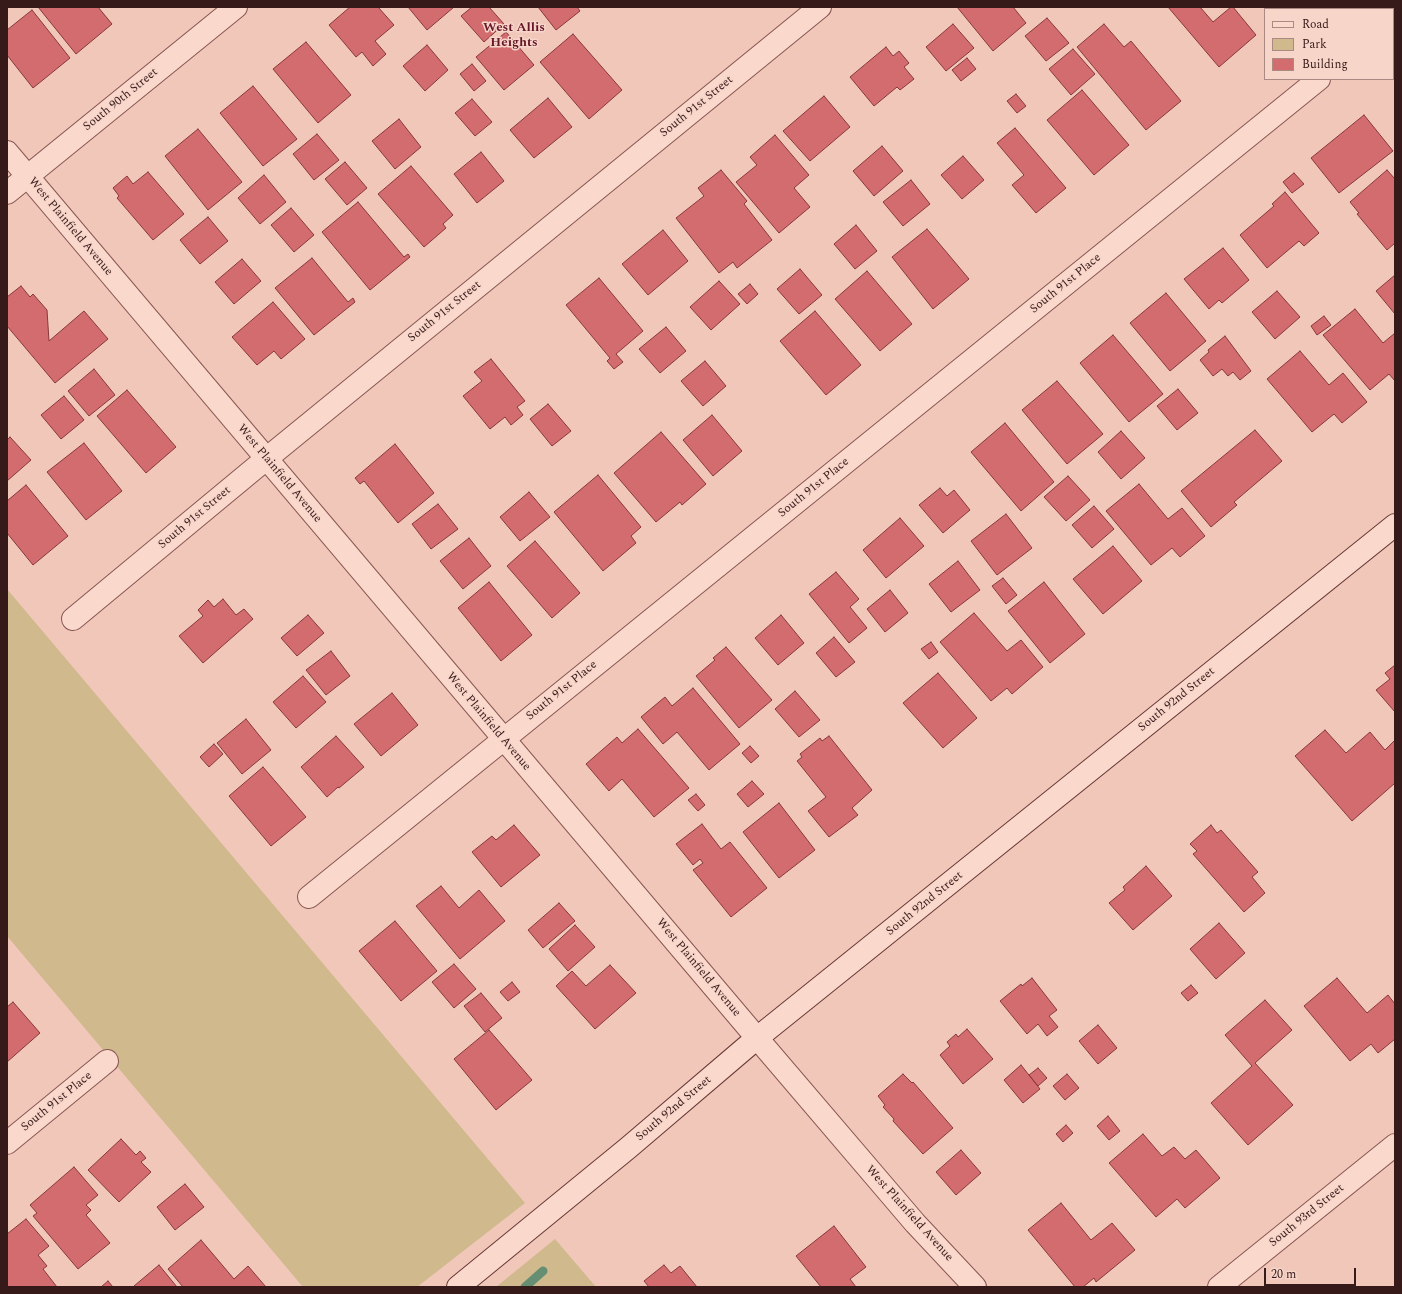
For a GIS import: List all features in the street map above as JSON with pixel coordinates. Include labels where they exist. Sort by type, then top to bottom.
[{"type":"street","name":"South 90th Street","points":[[7,193],[236,7]]},
{"type":"street","name":"South 91st Street","points":[[73,620],[266,459],[820,7]]},
{"type":"street","name":"South 91st Place","points":[[309,897],[1318,80]]},
{"type":"street","name":"West Plainfield Avenue","points":[[7,152],[757,1038],[916,1223],[975,1287]]},
{"type":"street","name":"South 92nd Street","points":[[458,1287],[628,1148],[757,1038],[1395,525]]},
{"type":"street","name":"South 91st Place","points":[[7,1143],[107,1061]]},
{"type":"street","name":"South 93rd Street","points":[[1219,1287],[1395,1145]]},
{"type":"green space","points":[[7,589],[525,1203],[417,1287],[303,1287],[7,936]]},
{"type":"green space","points":[[555,1239],[596,1287],[496,1287]]},
{"type":"building","points":[[38,7],[98,7],[112,24],[76,54]]},
{"type":"building","points":[[350,7],[378,7],[394,25],[375,41],[386,54],[373,66],[362,52],[356,57],[329,25]]},
{"type":"building","points":[[408,7],[454,7],[427,30]]},
{"type":"building","points":[[472,7],[489,7],[504,24],[484,42],[461,16]]},
{"type":"building","points":[[538,7],[577,7],[580,11],[556,30]]},
{"type":"building","points":[[957,7],[1013,7],[1026,23],[993,51]]},
{"type":"building","points":[[1168,7],[1200,7],[1213,22],[1233,7],[1256,35],[1219,67]]},
{"type":"building","points":[[32,10],[70,58],[33,88],[7,55],[7,30]]},
{"type":"building","points":[[1047,18],[1069,43],[1046,61],[1025,36]]},
{"type":"building","points":[[953,24],[974,48],[946,71],[926,47]]},
{"type":"building","points":[[1104,24],[1124,47],[1131,41],[1181,101],[1146,130],[1077,47]]},
{"type":"building","points":[[506,32],[534,65],[504,90],[476,57]]},
{"type":"building","points":[[573,34],[622,90],[589,119],[540,62]]},
{"type":"building","points":[[306,42],[351,95],[318,123],[273,69]]},
{"type":"building","points":[[427,45],[448,70],[425,91],[403,66]]},
{"type":"building","points":[[886,47],[893,56],[899,51],[909,63],[904,67],[914,79],[900,90],[897,87],[874,106],[850,77]]},
{"type":"building","points":[[1073,49],[1095,74],[1071,95],[1049,69]]},
{"type":"building","points":[[967,58],[976,69],[961,81],[952,70]]},
{"type":"building","points":[[472,64],[486,81],[474,91],[460,74]]},
{"type":"building","points":[[253,86],[297,139],[263,166],[220,113]]},
{"type":"building","points":[[1082,90],[1129,145],[1094,175],[1047,120]]},
{"type":"building","points":[[1016,94],[1026,106],[1017,113],[1007,101]]},
{"type":"building","points":[[824,96],[850,127],[810,161],[783,131]]},
{"type":"building","points":[[548,98],[572,127],[534,158],[510,130]]},
{"type":"building","points":[[472,99],[492,122],[475,136],[455,113]]},
{"type":"building","points":[[1364,115],[1393,151],[1339,193],[1311,158]]},
{"type":"building","points":[[399,119],[421,147],[395,169],[372,141]]},
{"type":"building","points":[[1015,128],[1066,188],[1036,213],[1012,185],[1024,175],[997,143]]},
{"type":"building","points":[[198,129],[242,182],[208,210],[165,156]]},
{"type":"building","points":[[317,134],[339,160],[314,180],[293,154]]},
{"type":"building","points":[[775,135],[809,175],[794,188],[810,207],[779,233],[736,182],[757,165],[750,157]]},
{"type":"building","points":[[882,146],[903,171],[874,196],[853,171]]},
{"type":"building","points":[[481,152],[504,181],[477,203],[454,174]]},
{"type":"building","points":[[963,156],[984,180],[962,199],[941,175]]},
{"type":"building","points":[[345,162],[367,188],[347,205],[325,179]]},
{"type":"building","points":[[411,166],[453,215],[443,224],[446,228],[424,247],[378,194]]},
{"type":"building","points":[[721,170],[747,201],[744,204],[772,240],[737,268],[733,262],[719,273],[676,218],[704,196],[698,188]]},
{"type":"building","points":[[1387,170],[1395,179],[1395,243],[1387,250],[1357,214],[1359,213],[1350,202]]},
{"type":"building","points":[[148,172],[184,214],[153,240],[117,198],[119,196],[113,188],[127,176],[133,184]]},
{"type":"building","points":[[1294,173],[1304,184],[1292,193],[1283,182]]},
{"type":"building","points":[[264,175],[286,202],[260,224],[238,198]]},
{"type":"building","points":[[911,180],[930,204],[903,226],[883,202]]},
{"type":"building","points":[[1285,192],[1319,233],[1304,246],[1299,241],[1267,268],[1240,235],[1274,206],[1272,204]]},
{"type":"building","points":[[358,202],[404,257],[408,254],[410,257],[370,290],[322,232]]},
{"type":"building","points":[[291,208],[314,235],[294,252],[271,225]]},
{"type":"building","points":[[208,217],[228,241],[200,264],[180,240]]},
{"type":"building","points":[[856,225],[877,251],[855,269],[834,244]]},
{"type":"building","points":[[927,229],[969,279],[933,309],[892,257]]},
{"type":"building","points":[[663,230],[688,261],[648,295],[622,264]]},
{"type":"building","points":[[1223,248],[1249,280],[1222,303],[1219,300],[1209,309],[1184,279]]},
{"type":"building","points":[[312,258],[348,302],[353,298],[355,302],[314,335],[275,288]]},
{"type":"building","points":[[242,259],[261,281],[234,304],[215,282]]},
{"type":"building","points":[[800,269],[822,295],[799,314],[777,289]]},
{"type":"building","points":[[867,271],[912,324],[880,351],[835,299]]},
{"type":"building","points":[[1395,275],[1395,314],[1376,291]]},
{"type":"building","points":[[599,278],[643,331],[616,354],[623,362],[614,369],[607,361],[610,358],[566,305]]},
{"type":"building","points":[[719,281],[740,304],[711,330],[690,307]]},
{"type":"building","points":[[750,284],[758,294],[747,304],[738,294]]},
{"type":"building","points":[[21,286],[30,297],[33,294],[47,310],[49,341],[84,311],[108,339],[55,383],[7,326],[7,297]]},
{"type":"building","points":[[1277,291],[1300,317],[1275,339],[1252,312]]},
{"type":"building","points":[[1166,293],[1206,341],[1170,371],[1130,323]]},
{"type":"building","points":[[273,302],[305,339],[281,359],[274,351],[257,365],[232,337]]},
{"type":"building","points":[[1355,309],[1383,343],[1395,333],[1395,381],[1389,374],[1370,390],[1323,335]]},
{"type":"building","points":[[815,311],[861,365],[826,395],[780,341]]},
{"type":"building","points":[[1324,316],[1331,325],[1317,335],[1311,326]]},
{"type":"building","points":[[666,327],[686,351],[660,373],[639,349]]},
{"type":"building","points":[[1113,335],[1163,394],[1129,422],[1080,363]]},
{"type":"building","points":[[1225,336],[1251,371],[1240,380],[1233,372],[1228,376],[1222,369],[1213,376],[1200,360],[1209,352],[1208,350]]},
{"type":"building","points":[[1300,351],[1329,385],[1343,373],[1367,402],[1342,423],[1334,414],[1312,432],[1267,379]]},
{"type":"building","points":[[491,359],[525,401],[517,407],[523,415],[511,425],[505,417],[490,429],[463,396],[482,381],[474,372]]},
{"type":"building","points":[[705,361],[726,386],[703,406],[681,381]]},
{"type":"building","points":[[94,369],[115,395],[89,416],[68,391]]},
{"type":"building","points":[[1057,381],[1103,434],[1067,464],[1022,410]]},
{"type":"building","points":[[1178,389],[1198,413],[1177,430],[1157,406]]},
{"type":"building","points":[[127,390],[176,447],[146,473],[97,416]]},
{"type":"building","points":[[64,396],[84,420],[61,439],[41,415]]},
{"type":"building","points":[[548,404],[571,431],[552,446],[530,419]]},
{"type":"building","points":[[712,415],[742,451],[713,476],[683,440]]},
{"type":"building","points":[[1005,423],[1054,482],[1021,511],[971,452]]},
{"type":"building","points":[[1255,430],[1282,461],[1234,502],[1237,505],[1211,527],[1181,491]]},
{"type":"building","points":[[1121,431],[1145,458],[1121,479],[1098,452]]},
{"type":"building","points":[[661,432],[706,484],[682,505],[680,502],[656,522],[614,473]]},
{"type":"building","points":[[10,437],[31,460],[7,481],[7,440]]},
{"type":"building","points":[[84,443],[122,491],[86,520],[47,472]]},
{"type":"building","points":[[395,444],[434,493],[398,523],[364,481],[360,484],[355,478]]},
{"type":"building","points":[[598,475],[641,527],[631,536],[636,543],[603,571],[554,512]]},
{"type":"building","points":[[1068,476],[1090,500],[1066,521],[1044,497]]},
{"type":"building","points":[[1139,484],[1168,519],[1182,508],[1205,536],[1180,557],[1172,548],[1151,565],[1106,511]]},
{"type":"building","points":[[26,485],[68,536],[33,565],[7,533],[7,501]]},
{"type":"building","points":[[940,488],[947,496],[954,490],[970,510],[943,533],[919,505]]},
{"type":"building","points":[[529,492],[550,517],[520,541],[500,517]]},
{"type":"building","points":[[438,504],[458,529],[431,549],[412,524]]},
{"type":"building","points":[[1094,506],[1114,529],[1092,548],[1072,525]]},
{"type":"building","points":[[1006,514],[1032,548],[997,575],[971,541]]},
{"type":"building","points":[[900,518],[924,546],[886,578],[863,550]]},
{"type":"building","points":[[469,538],[491,566],[463,589],[440,561]]},
{"type":"building","points":[[535,541],[580,593],[552,618],[507,566]]},
{"type":"building","points":[[1113,546],[1142,581],[1103,614],[1073,579]]},
{"type":"building","points":[[958,561],[980,590],[951,612],[929,584]]},
{"type":"building","points":[[836,572],[859,599],[850,607],[867,628],[849,643],[809,594]]},
{"type":"building","points":[[1003,578],[1017,595],[1006,604],[992,586]]},
{"type":"building","points":[[489,582],[532,635],[501,661],[458,608]]},
{"type":"building","points":[[1044,582],[1085,634],[1050,663],[1008,611]]},
{"type":"building","points":[[890,590],[908,613],[885,632],[867,609]]},
{"type":"building","points":[[223,599],[236,615],[244,609],[253,619],[203,663],[179,636],[203,616],[198,610],[208,600],[214,607]]},
{"type":"building","points":[[974,613],[1007,651],[1021,640],[1043,667],[1012,694],[1007,688],[991,701],[940,642]]},
{"type":"building","points":[[308,615],[324,633],[297,656],[281,638]]},
{"type":"building","points":[[781,615],[804,643],[778,665],[755,638]]},
{"type":"building","points":[[834,637],[855,662],[836,677],[816,653]]},
{"type":"building","points":[[931,642],[938,652],[929,659],[921,649]]},
{"type":"building","points":[[726,647],[772,700],[739,728],[696,676],[715,660],[713,658]]},
{"type":"building","points":[[331,651],[350,676],[326,695],[306,670]]},
{"type":"building","points":[[1395,665],[1395,712],[1376,690],[1390,679],[1385,673]]},
{"type":"building","points":[[938,673],[977,718],[943,748],[903,703]]},
{"type":"building","points":[[303,676],[326,702],[296,728],[273,702]]},
{"type":"building","points":[[693,688],[740,744],[709,770],[677,732],[663,744],[641,717],[665,697],[672,706]]},
{"type":"building","points":[[795,691],[820,720],[799,737],[775,709]]},
{"type":"building","points":[[392,693],[418,725],[381,756],[354,724]]},
{"type":"building","points":[[246,719],[271,750],[242,774],[217,743]]},
{"type":"building","points":[[638,729],[689,788],[654,817],[622,779],[609,791],[586,764],[617,737],[622,743]]},
{"type":"building","points":[[1325,730],[1346,753],[1370,732],[1385,750],[1395,740],[1395,783],[1352,821],[1295,756]]},
{"type":"building","points":[[336,736],[364,767],[327,797],[301,767]]},
{"type":"building","points":[[829,736],[872,790],[852,808],[858,815],[829,837],[808,811],[826,797],[797,761],[802,757],[800,754],[820,738],[822,741]]},
{"type":"building","points":[[214,744],[223,754],[209,767],[200,757]]},
{"type":"building","points":[[750,746],[759,756],[751,763],[742,753]]},
{"type":"building","points":[[263,767],[306,817],[271,846],[229,796]]},
{"type":"building","points":[[752,781],[764,794],[748,807],[737,794]]},
{"type":"building","points":[[696,794],[705,805],[698,811],[688,800]]},
{"type":"building","points":[[779,803],[815,850],[779,878],[743,832]]},
{"type":"building","points":[[702,824],[721,849],[730,842],[767,888],[731,917],[693,870],[703,863],[700,859],[693,865],[676,844]]},
{"type":"building","points":[[514,825],[540,855],[501,887],[472,852],[492,836],[496,840]]},
{"type":"building","points":[[1211,825],[1217,833],[1221,830],[1258,872],[1252,877],[1265,893],[1244,912],[1193,854],[1197,851],[1190,844]]},
{"type":"building","points":[[1146,866],[1172,896],[1133,930],[1109,903],[1125,890],[1123,887]]},
{"type":"building","points":[[441,886],[459,908],[479,890],[505,921],[460,959],[416,906]]},
{"type":"building","points":[[559,903],[575,921],[543,948],[528,930]]},
{"type":"building","points":[[395,921],[437,971],[401,1001],[359,951]]},
{"type":"building","points":[[1219,923],[1245,953],[1216,979],[1190,949]]},
{"type":"building","points":[[575,925],[595,947],[568,971],[549,949]]},
{"type":"building","points":[[454,964],[476,989],[454,1008],[432,982]]},
{"type":"building","points":[[610,965],[636,993],[595,1029],[556,986],[572,971],[586,986]]},
{"type":"building","points":[[1032,978],[1057,1010],[1049,1016],[1058,1027],[1047,1036],[1038,1024],[1027,1034],[1000,1001],[1021,984],[1022,986]]},
{"type":"building","points":[[1337,978],[1367,1013],[1388,995],[1395,1004],[1395,1039],[1378,1053],[1371,1044],[1350,1061],[1304,1006]]},
{"type":"building","points":[[512,982],[520,992],[508,1001],[500,992]]},
{"type":"building","points":[[1191,985],[1198,993],[1188,1001],[1181,993]]},
{"type":"building","points":[[481,993],[502,1018],[485,1032],[464,1006]]},
{"type":"building","points":[[1265,1000],[1292,1030],[1255,1063],[1293,1105],[1248,1145],[1211,1103],[1252,1066],[1225,1035]]},
{"type":"building","points":[[13,1002],[40,1033],[7,1062],[7,1007]]},
{"type":"building","points":[[1098,1025],[1117,1048],[1098,1064],[1079,1041]]},
{"type":"building","points":[[967,1029],[993,1059],[963,1084],[940,1055],[950,1046],[947,1042],[956,1034],[958,1037]]},
{"type":"building","points":[[489,1030],[532,1080],[496,1110],[454,1059]]},
{"type":"building","points":[[1021,1065],[1040,1089],[1023,1103],[1004,1080]]},
{"type":"building","points":[[1038,1068],[1047,1078],[1038,1086],[1029,1075]]},
{"type":"building","points":[[903,1074],[912,1083],[913,1082],[953,1128],[923,1154],[893,1121],[894,1119],[883,1107],[885,1105],[878,1096]]},
{"type":"building","points":[[1067,1074],[1079,1088],[1065,1100],[1053,1086]]},
{"type":"building","points":[[1108,1116],[1120,1131],[1109,1140],[1097,1126]]},
{"type":"building","points":[[1066,1125],[1073,1133],[1063,1142],[1056,1134]]},
{"type":"building","points":[[1143,1134],[1162,1156],[1174,1147],[1185,1159],[1196,1150],[1220,1178],[1185,1208],[1177,1199],[1156,1217],[1109,1163]]},
{"type":"building","points":[[121,1139],[136,1155],[140,1151],[146,1158],[141,1162],[151,1172],[119,1202],[88,1170]]},
{"type":"building","points":[[961,1150],[981,1173],[956,1195],[936,1172]]},
{"type":"building","points":[[74,1167],[98,1195],[86,1205],[91,1210],[86,1215],[110,1243],[78,1269],[33,1216],[37,1213],[30,1205]]},
{"type":"building","points":[[185,1184],[204,1207],[175,1230],[157,1207]]},
{"type":"building","points":[[1061,1203],[1091,1240],[1112,1223],[1135,1250],[1096,1282],[1094,1278],[1083,1287],[1075,1287],[1028,1230]]},
{"type":"building","points":[[26,1219],[49,1246],[38,1255],[47,1266],[43,1269],[57,1287],[7,1287],[7,1234]]},
{"type":"building","points":[[834,1226],[866,1267],[850,1279],[856,1287],[821,1287],[796,1256]]},
{"type":"building","points":[[201,1240],[234,1279],[248,1266],[266,1287],[183,1287],[168,1269]]},
{"type":"building","points":[[159,1265],[177,1287],[134,1286]]},
{"type":"building","points":[[664,1265],[671,1273],[680,1266],[697,1287],[649,1287],[644,1281]]},
{"type":"building","points":[[108,1281],[113,1287],[101,1287]]},
{"type":"waterway","points":[[525,1287],[543,1271]]},
{"type":"district","name":"West Allis Heights","points":[[514,36]]}]
